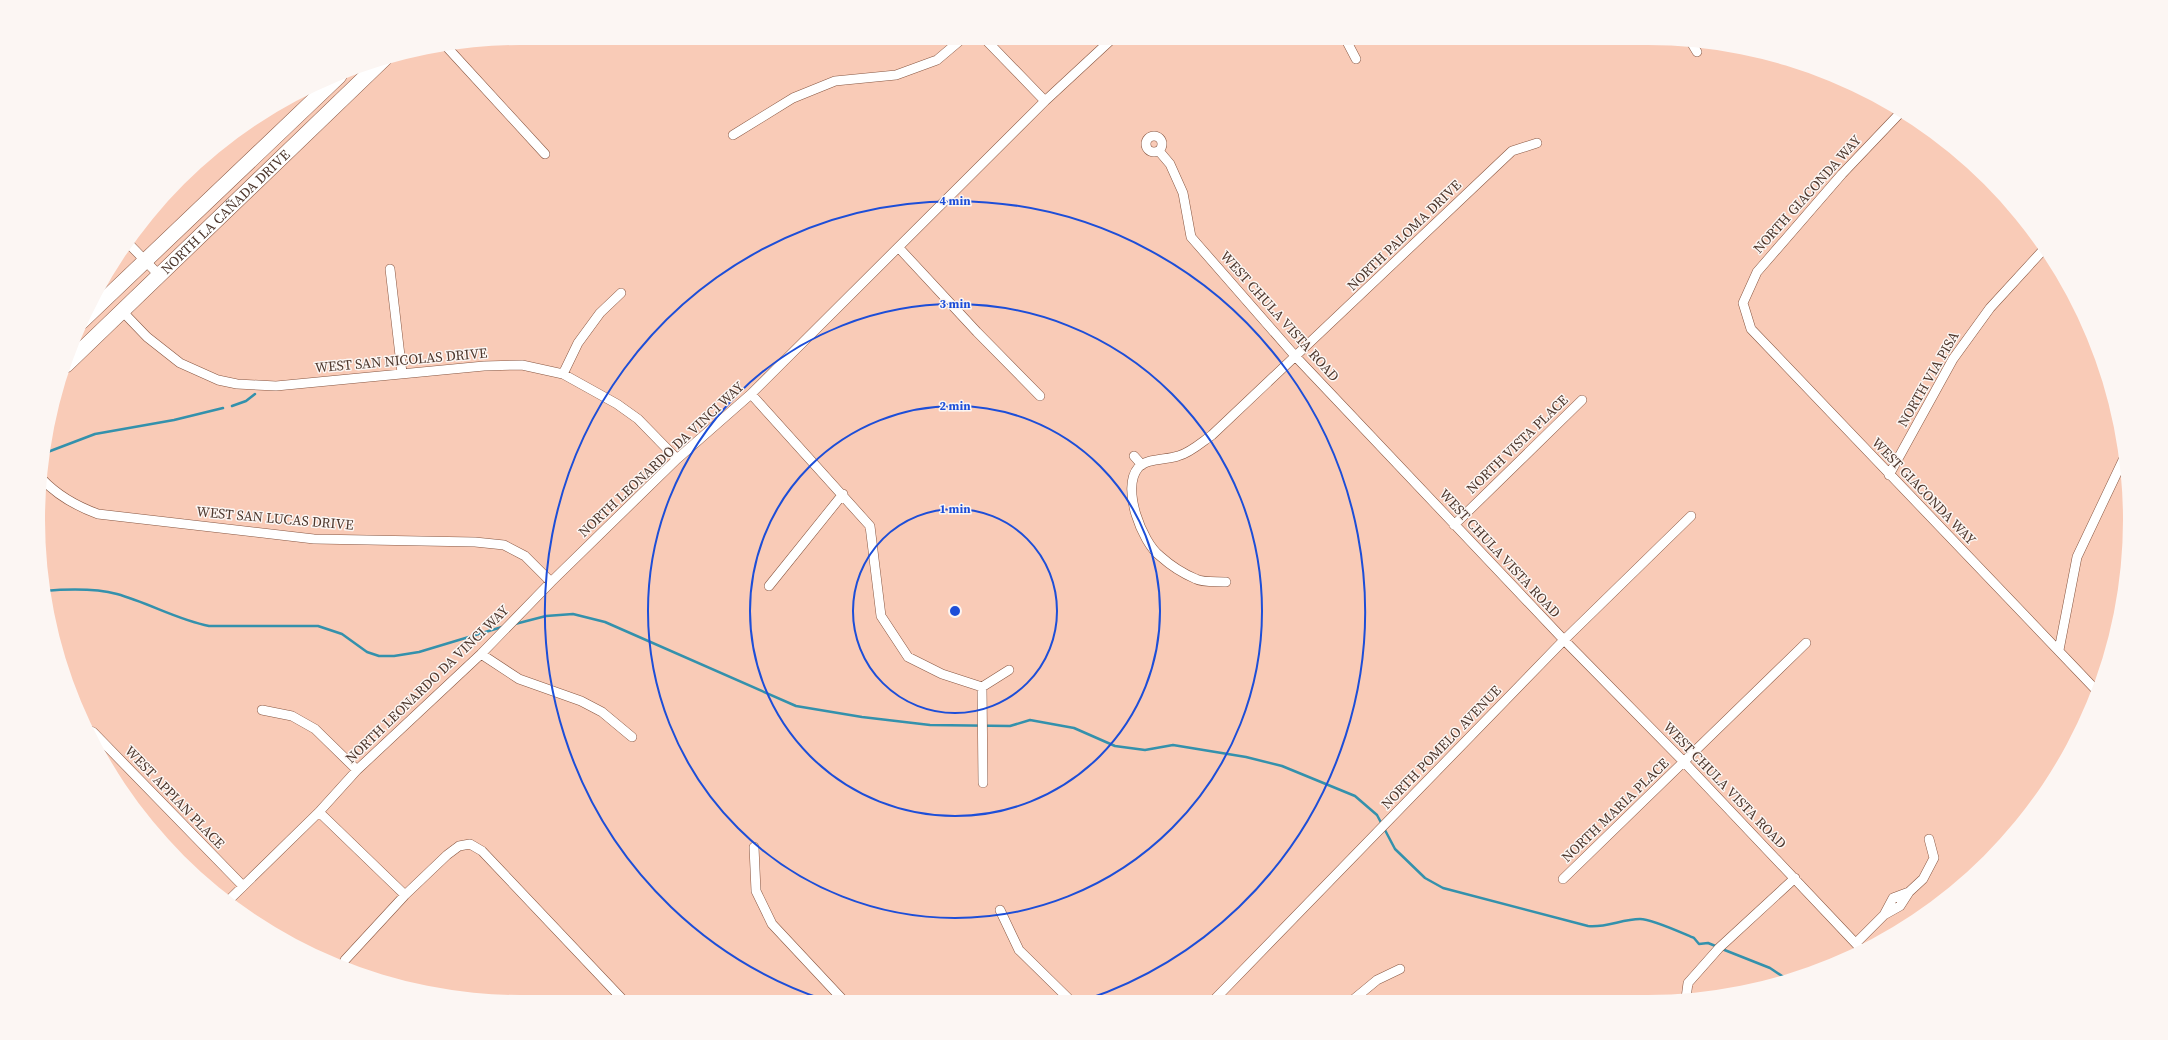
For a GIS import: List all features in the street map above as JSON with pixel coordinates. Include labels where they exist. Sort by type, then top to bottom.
[{"type":"main road","name":"NORTH LA CAÑADA DRIVE","points":[[74,358],[375,68]]},
{"type":"main road","name":"NORTH LA CAÑADA DRIVE","points":[[94,310],[330,85]]},
{"type":"street","points":[[733,135],[792,98],[835,81],[896,75],[937,60],[955,45]]},
{"type":"street","points":[[991,45],[1045,101]]},
{"type":"street","name":"NORTH LEONARDO DA VINCI WAY","points":[[232,897],[319,812],[357,770],[481,654],[551,582],[677,459],[751,394],[1045,101],[1105,45]]},
{"type":"street","points":[[1349,45],[1356,59]]},
{"type":"street","points":[[1694,47],[1697,52]]},
{"type":"street","points":[[450,50],[545,154]]},
{"type":"street","name":"NORTH GIACONDA WAY","points":[[1743,303],[1757,272],[1842,174],[1898,116]]},
{"type":"street","name":"NORTH PALOMA DRIVE","points":[[1142,465],[1180,456],[1212,435],[1512,151],[1537,143]]},
{"type":"street","name":"WEST CHULA VISTA ROAD","points":[[1159,151],[1170,164],[1183,193],[1191,236],[1296,357],[1454,525],[1684,762],[1858,946]]},
{"type":"street","points":[[132,247],[160,275]]},
{"type":"street","points":[[899,248],[977,333],[1040,396]]},
{"type":"street","name":"NORTH VIA PISA","points":[[1889,475],[1953,359],[1990,308],[2041,253]]},
{"type":"street","points":[[390,269],[402,373]]},
{"type":"street","points":[[563,374],[578,343],[600,313],[621,293]]},
{"type":"street","name":"WEST GIACONDA WAY","points":[[1743,303],[1751,330],[2093,687]]},
{"type":"street","name":"WEST SAN NICOLAS DRIVE","points":[[122,311],[147,338],[180,363],[218,380],[237,384],[276,386],[484,366],[522,365],[563,374],[617,404],[638,419],[677,459]]},
{"type":"street","points":[[751,394],[843,494],[870,526],[881,616],[908,657],[942,674],[982,687]]},
{"type":"street","name":"NORTH VISTA PLACE","points":[[1454,525],[1582,400]]},
{"type":"street","points":[[1134,456],[1142,465],[1133,475],[1131,488],[1133,501],[1142,531],[1159,556],[1197,580],[1226,582]]},
{"type":"street","points":[[2059,650],[2077,556],[2120,467]]},
{"type":"street","name":"WEST SAN LUCAS DRIVE","points":[[46,484],[64,499],[79,508],[104,515],[314,539],[474,542],[504,545],[525,556],[551,582]]},
{"type":"street","points":[[769,586],[843,494]]},
{"type":"street","name":"NORTH POMELO AVENUE","points":[[1219,995],[1564,640],[1690,516]]},
{"type":"street","name":"NORTH MARIA PLACE","points":[[1563,879],[1806,642]]},
{"type":"street","points":[[481,654],[519,679],[581,701],[602,712],[632,737]]},
{"type":"street","points":[[982,687],[1009,670]]},
{"type":"street","points":[[982,687],[983,784]]},
{"type":"street","points":[[262,710],[292,716],[315,729],[357,770]]},
{"type":"street","name":"WEST APPIAN PLACE","points":[[98,737],[243,886]]},
{"type":"street","points":[[319,812],[405,895]]},
{"type":"street","points":[[1858,946],[1884,915],[1893,898],[1909,892],[1923,879],[1934,858],[1929,839]]},
{"type":"street","points":[[344,961],[405,895],[456,847],[470,840],[618,995]]},
{"type":"street","points":[[754,847],[756,891],[772,924],[838,995]]},
{"type":"street","points":[[1687,993],[1688,983],[1719,948],[1795,878]]},
{"type":"street","points":[[1000,910],[1019,950],[1065,995]]},
{"type":"street","points":[[1359,995],[1377,980],[1400,969]]},
{"type":"waterway","points":[[232,406],[246,401],[255,394]]},
{"type":"waterway","points":[[50,451],[95,434],[174,420],[223,408]]},
{"type":"waterway","points":[[50,591],[81,590],[117,594],[186,620],[209,626],[318,626],[342,634],[367,652],[379,656],[394,656],[419,652],[502,627]]},
{"type":"waterway","points":[[515,624],[546,616],[573,614],[605,622],[796,706],[862,717],[930,725],[1010,726],[1030,720],[1074,728],[1115,746],[1145,750],[1173,745],[1246,757],[1282,766],[1355,796],[1377,815],[1395,849],[1425,878],[1443,888],[1588,926],[1601,926],[1633,919],[1652,921],[1694,938],[1699,944],[1708,943],[1718,947]]},
{"type":"waterway","points":[[1722,949],[1770,968],[1782,976]]}]
